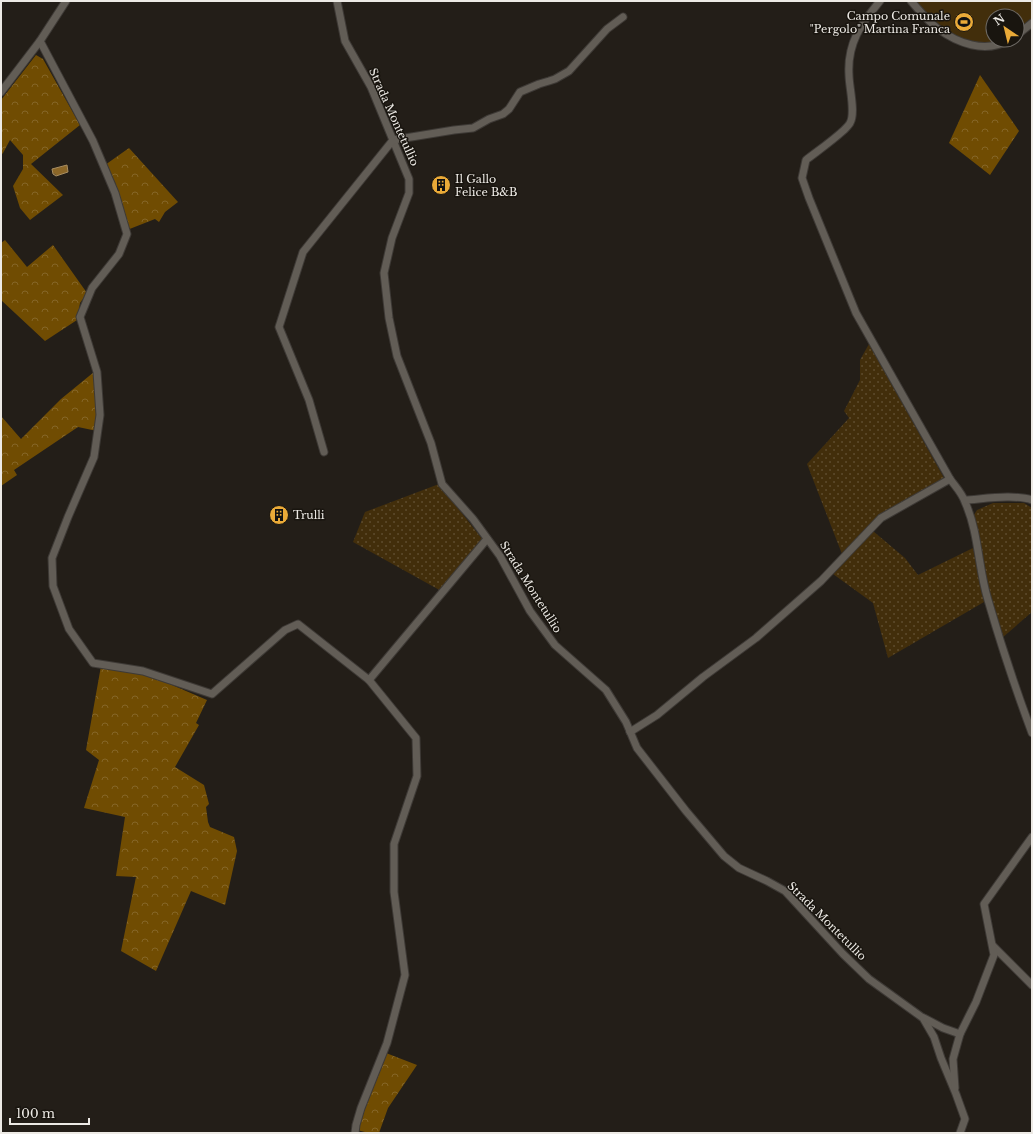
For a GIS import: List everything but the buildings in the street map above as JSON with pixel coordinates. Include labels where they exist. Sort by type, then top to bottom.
[{"type":"street","points":[[1,92],[40,41],[66,1]]},
{"type":"street","name":"Strada Montetullio","points":[[337,1],[345,41],[371,87],[409,178],[409,193],[392,238],[384,273],[389,318],[397,356],[430,443],[442,484],[473,519],[500,556],[530,611],[555,645],[606,690],[626,722],[637,748],[686,811],[724,856],[739,868],[785,891],[843,954],[869,978],[923,1018],[934,1037],[965,1120],[960,1133]]},
{"type":"street","points":[[880,1],[859,28],[850,50],[848,74],[852,114],[850,123],[836,138],[806,160],[802,178],[856,313],[950,479],[965,500],[973,525],[987,599],[1032,733]]},
{"type":"street","points":[[911,1],[937,28],[959,41],[976,46],[985,46]]},
{"type":"street","points":[[324,452],[309,400],[279,327],[303,252],[394,140],[473,128],[503,114],[509,109],[520,92],[539,84],[549,82],[569,71],[607,29],[623,17]]},
{"type":"street","points":[[40,41],[93,142],[115,193],[127,234],[119,254],[92,288],[80,317],[97,372],[100,415],[94,457],[52,558],[53,586],[69,629],[93,663],[143,672],[212,694],[285,630],[298,624],[369,680],[416,738],[417,776],[394,844],[394,892],[405,975],[387,1043],[361,1108],[356,1125],[356,1133]]},
{"type":"street","points":[[630,732],[657,715],[703,677],[756,638],[821,581],[881,518],[950,479]]},
{"type":"street","points":[[965,500],[1007,497],[1032,500]]},
{"type":"street","points":[[369,680],[487,539]]},
{"type":"street","points":[[956,1094],[953,1059],[960,1034],[976,1002],[994,955],[984,904],[1032,837]]},
{"type":"street","points":[[992,946],[1032,985]]},
{"type":"street","points":[[923,1018],[943,1028],[960,1034]]},
{"type":"shaded area","name":"Campo Comunale \"Pergolo\" Martina Franca","points":[[915,1],[1032,1],[1032,18],[1025,25],[1025,8],[985,8],[985,43],[964,40],[953,34],[933,19]]},
{"type":"shaded area","points":[[869,344],[944,478],[942,482],[885,514],[842,554],[807,464],[849,418],[844,411],[860,380],[860,360]]},
{"type":"shaded area","points":[[439,484],[486,544],[443,592],[353,542],[365,512]]},
{"type":"shaded area","points":[[993,503],[1024,503],[1032,508],[1032,612],[1002,638],[981,577],[972,518],[977,510]]},
{"type":"shaded area","points":[[873,531],[905,558],[918,575],[973,548],[984,602],[888,658],[873,603],[833,574]]},
{"type":"green space","points":[[36,55],[43,59],[80,125],[31,164],[63,195],[30,220],[20,208],[13,186],[23,169],[23,155],[10,140],[1,155],[1,100]]},
{"type":"green space","points":[[980,75],[1019,131],[990,175],[949,143]]},
{"type":"green space","points":[[129,148],[178,202],[165,212],[159,222],[155,219],[127,230],[115,182],[105,165]]},
{"type":"green space","points":[[5,240],[27,267],[53,245],[87,293],[80,303],[77,320],[45,341],[1,300],[1,243]]},
{"type":"green space","points":[[94,372],[97,431],[78,427],[14,470],[17,475],[1,486],[1,416],[21,439],[61,399]]},
{"type":"green space","points":[[101,666],[151,676],[207,700],[196,723],[199,725],[175,767],[204,785],[209,804],[206,807],[210,827],[234,837],[237,851],[225,905],[191,891],[156,971],[121,951],[136,877],[116,876],[125,817],[84,808],[99,760],[86,750]]},
{"type":"green space","points":[[386,1053],[417,1065],[388,1108],[379,1133],[369,1133],[357,1130]]},
{"type":"water","points":[[67,165],[68,172],[56,176],[53,174],[52,169]]},
{"type":"place","name":"Campo Comunale \"Pergolo\" Martina Franca","points":[[964,22]]},
{"type":"place","name":"Il Gallo Felice B&B","points":[[441,185]]},
{"type":"place","name":"Trulli","points":[[279,515]]}]
